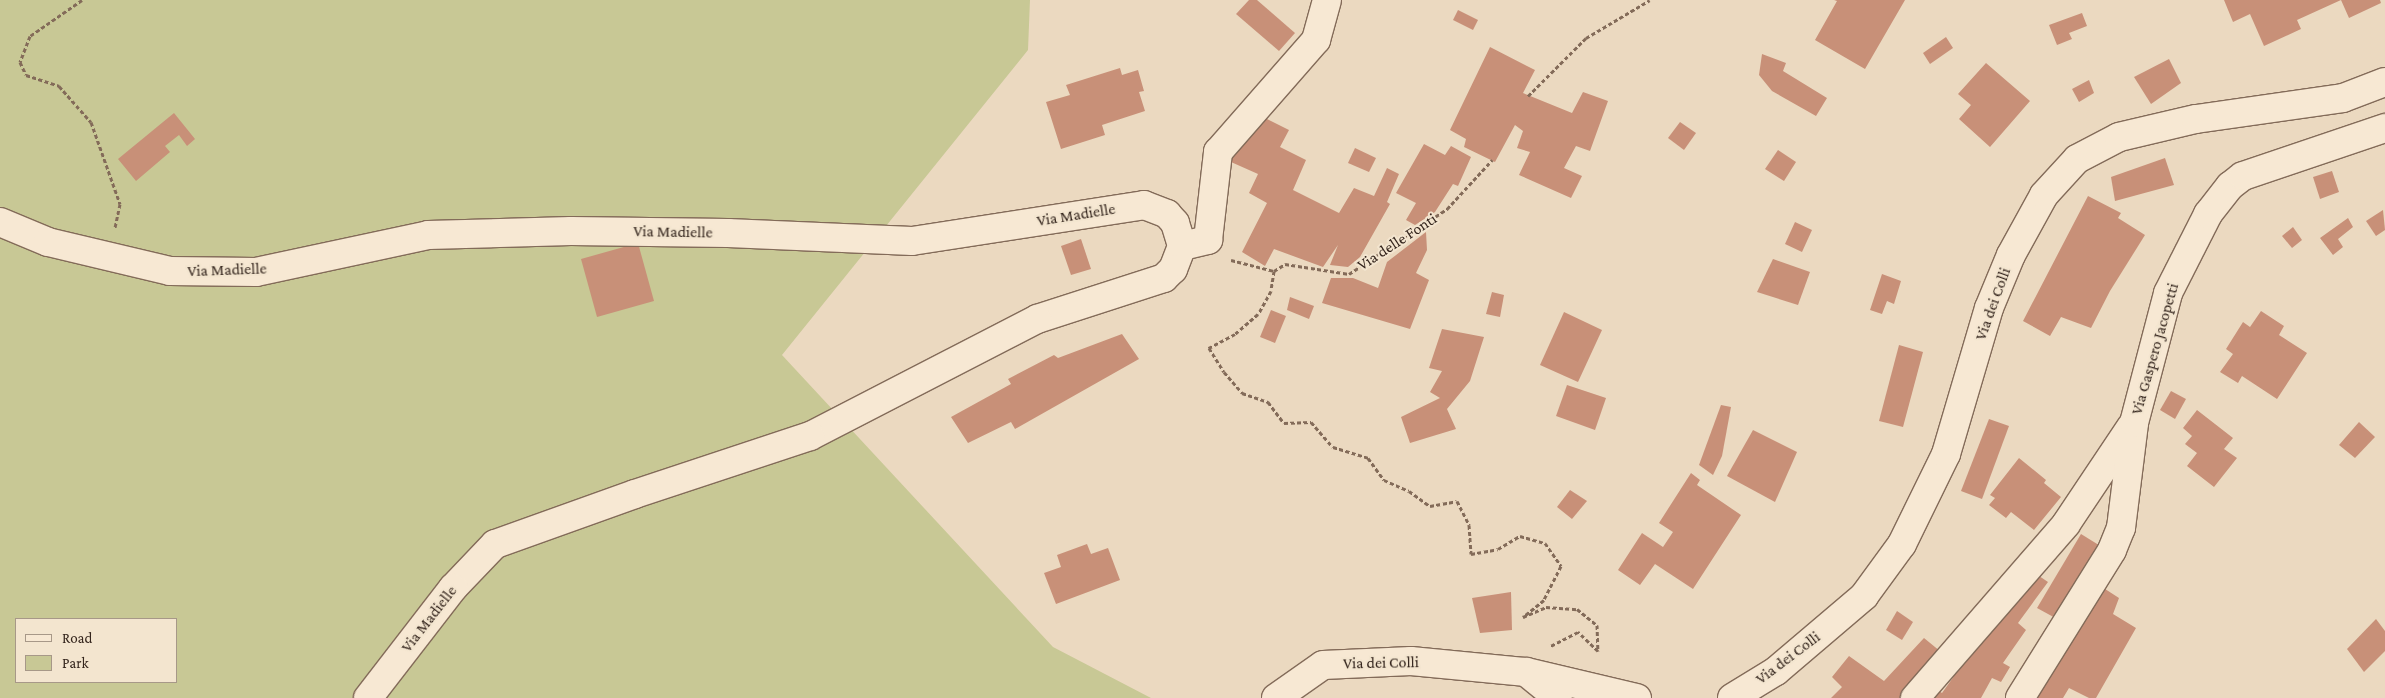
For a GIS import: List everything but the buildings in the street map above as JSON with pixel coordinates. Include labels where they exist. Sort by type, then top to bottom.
[{"type":"street","points":[[1182,246],[1208,240],[1218,152],[1316,40],[1327,0]]},
{"type":"street","name":"Via dei Colli","points":[[1732,698],[1776,671],[1864,596],[1902,544],[1946,454],[1989,308],[2010,255],[2044,196],[2077,159],[2119,137],[2196,118],[2343,98],[2385,82]]},
{"type":"street","name":"Via Gaspero Jacopetti","points":[[2020,698],[2112,550],[2120,528],[2134,423],[2168,293],[2208,214],[2230,186],[2243,176],[2280,161],[2385,128]]},
{"type":"street","name":"Via Madielle","points":[[0,222],[48,242],[170,271],[256,272],[428,235],[620,231],[912,241],[1144,205],[1167,214],[1181,234],[1182,246],[1173,269],[1164,278],[1037,319],[810,436],[495,544],[452,588],[368,698]]},
{"type":"street","name":"Via Gaspero Jacopetti","points":[[1915,698],[2066,524],[2134,423]]},
{"type":"street","name":"Via dei Colli","points":[[1276,698],[1323,665],[1410,661],[1526,672],[1637,698]]},
{"type":"street","points":[[1526,672],[1558,698]]},
{"type":"path","points":[[82,0],[30,36],[20,62],[26,75],[59,86],[91,122],[120,204],[109,257]]},
{"type":"path","points":[[1528,96],[1586,38],[1650,0]]},
{"type":"path","name":"Via delle Fonti","points":[[1208,240],[1208,249],[1216,257],[1274,271],[1285,264],[1349,274],[1447,209],[1492,160]]},
{"type":"path","points":[[1274,271],[1271,291],[1258,314],[1235,334],[1209,348],[1224,372],[1242,393],[1268,402],[1284,423],[1311,422],[1333,448],[1368,458],[1384,480],[1409,491],[1430,506],[1457,501],[1469,525],[1471,554],[1498,550],[1520,536],[1545,543],[1561,566],[1544,600],[1523,617],[1546,607],[1577,609],[1597,625],[1598,652],[1578,632],[1552,644],[1526,672]]},
{"type":"green space","points":[[0,0],[1030,0],[1028,50],[782,355],[1053,647],[1151,698],[0,698]]}]
